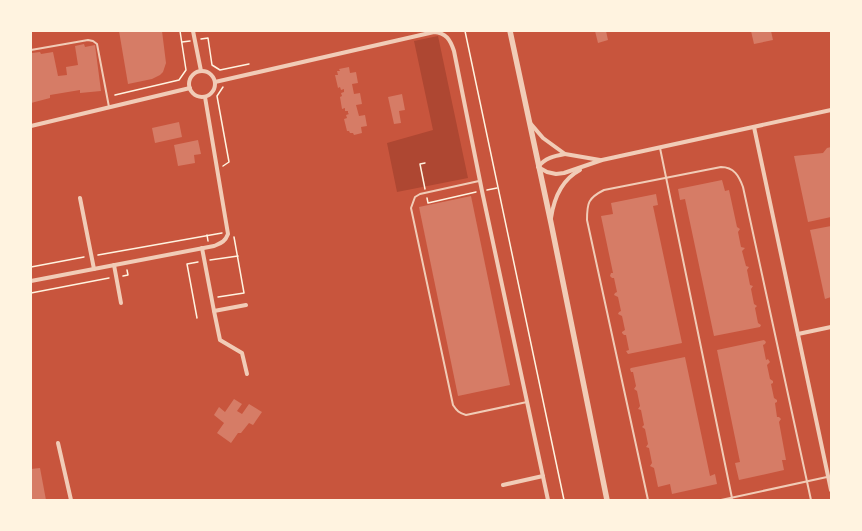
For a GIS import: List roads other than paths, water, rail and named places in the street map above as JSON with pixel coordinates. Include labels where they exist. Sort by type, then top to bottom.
[{"type":"street","points":[[193,31],[201,72]]},
{"type":"street","points":[[510,31],[607,500]]},
{"type":"street","points":[[215,82],[434,32],[440,32],[449,38],[454,50],[482,191],[548,500]]},
{"type":"street","points":[[197,72],[205,72],[212,75],[215,82],[214,90],[205,97],[197,96],[191,92],[189,84],[191,77],[197,72]]},
{"type":"street","points":[[31,126],[190,88]]},
{"type":"street","points":[[31,281],[202,248],[221,244],[226,240],[228,232],[205,97]]},
{"type":"street","points":[[538,167],[547,172],[556,174],[564,173],[602,160],[831,110]]},
{"type":"street","points":[[528,120],[543,138],[565,154]]},
{"type":"street","points":[[754,127],[831,490]]},
{"type":"street","points":[[538,167],[542,162],[553,156],[565,154],[602,160]]},
{"type":"street","points":[[550,223],[553,203],[562,185],[578,171],[602,160]]},
{"type":"street","points":[[80,198],[94,269]]},
{"type":"street","points":[[202,248],[220,340],[242,353],[248,374]]},
{"type":"street","points":[[114,265],[121,303]]},
{"type":"street","points":[[214,310],[246,305]]},
{"type":"street","points":[[798,334],[831,327]]},
{"type":"street","points":[[58,444],[71,500]]},
{"type":"street","points":[[503,486],[543,476]]},
{"type":"lane","points":[[31,50],[88,40],[94,41],[97,44],[109,107]]},
{"type":"lane","points":[[660,148],[732,498]]},
{"type":"lane","points":[[648,500],[587,220],[587,208],[590,199],[595,194],[604,190],[721,167],[728,167],[732,169],[744,187],[811,500]]},
{"type":"lane","points":[[480,181],[420,194],[415,197],[411,208],[453,405],[460,414],[466,415],[527,402]]},
{"type":"lane","points":[[721,500],[828,477]]}]
